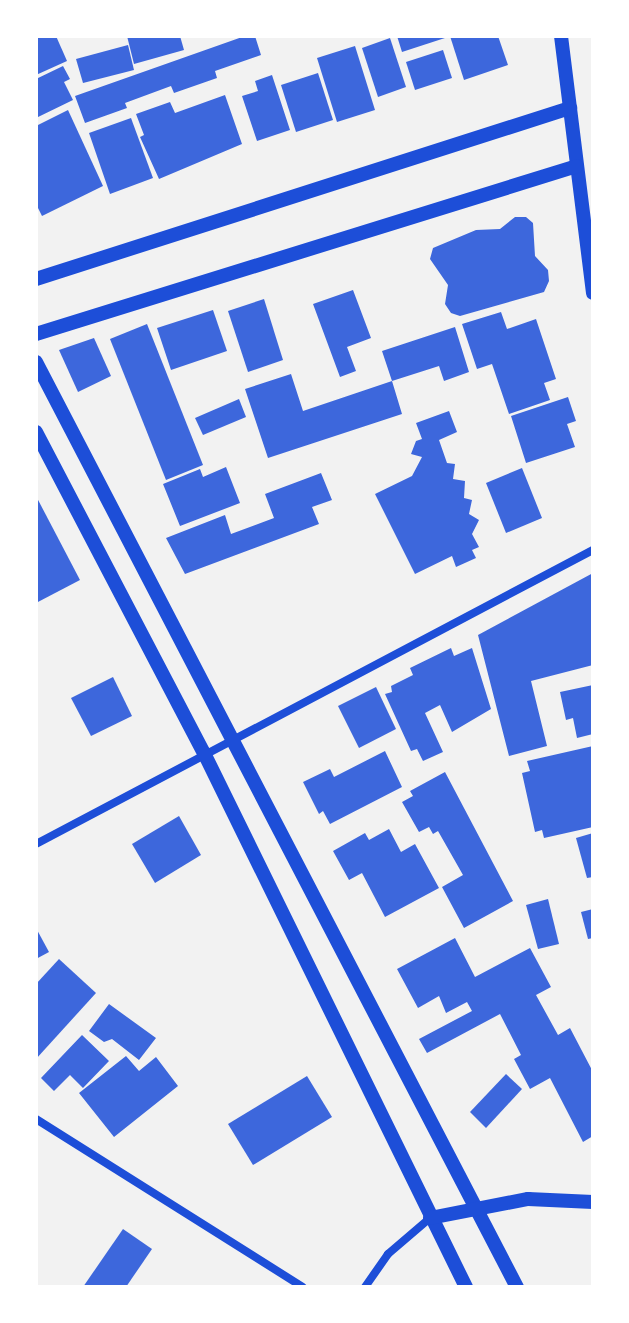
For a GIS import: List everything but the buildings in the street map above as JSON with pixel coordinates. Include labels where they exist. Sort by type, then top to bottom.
[{"type":"street","points":[[561,36],[593,293]]},
{"type":"street","points":[[36,279],[570,108]]},
{"type":"street","points":[[36,334],[577,166]]},
{"type":"street","points":[[36,362],[517,1287]]},
{"type":"street","points":[[36,432],[204,753],[466,1287]]},
{"type":"street","points":[[36,844],[593,550]]},
{"type":"street","points":[[36,1119],[303,1287]]},
{"type":"street","points":[[365,1287],[388,1254],[430,1218],[528,1199],[593,1202]]}]
